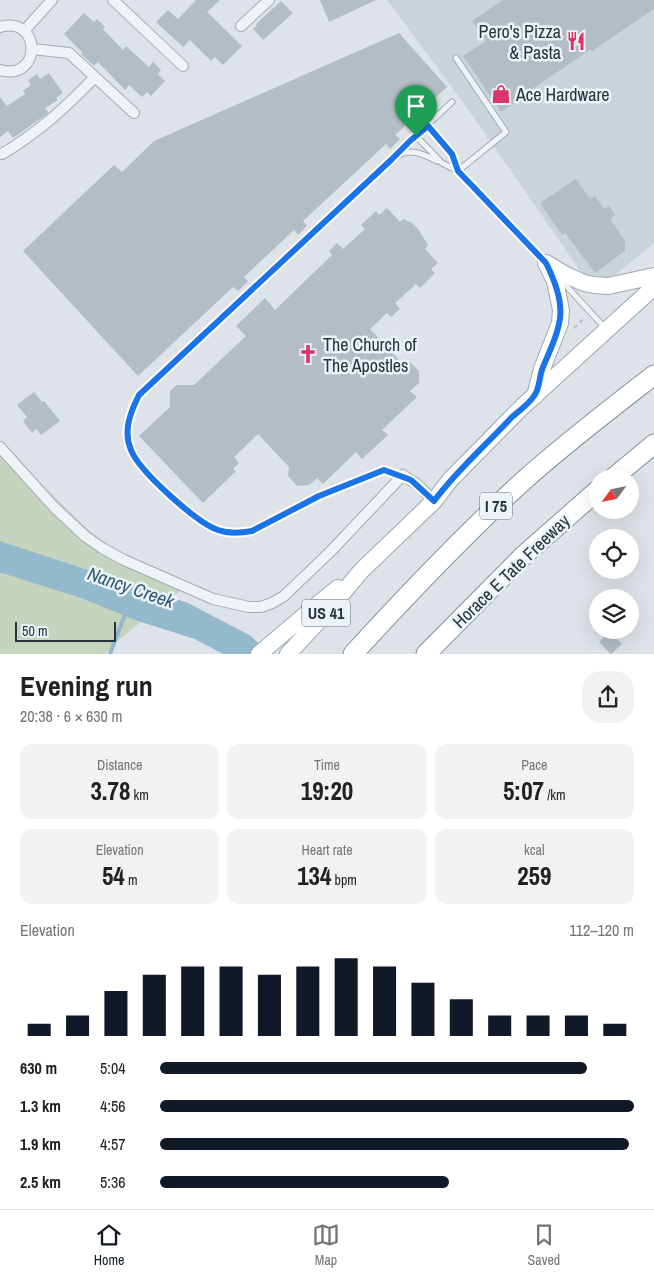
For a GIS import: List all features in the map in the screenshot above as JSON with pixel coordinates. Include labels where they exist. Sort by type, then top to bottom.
[{"type":"highway","name":"I 75","points":[[353,654],[475,526],[516,488],[598,418],[654,375]]},
{"type":"highway","points":[[624,469],[654,444]]},
{"type":"highway","points":[[632,469],[654,460]]},
{"type":"highway","name":"Horace E Tate Freeway","points":[[426,654],[523,556],[589,498]]},
{"type":"main road","points":[[546,263],[566,275],[594,285],[608,286],[654,276]]},
{"type":"main road","points":[[535,396],[542,369],[556,338],[560,323],[559,297],[555,281],[546,263]]},
{"type":"main road","name":"US 41","points":[[259,654],[361,570],[434,501],[450,480],[535,396],[654,287]]},
{"type":"main road","name":"US 41","points":[[289,654],[361,570]]},
{"type":"street","points":[[24,30],[52,0]]},
{"type":"street","points":[[113,0],[183,66]]},
{"type":"street","points":[[241,26],[269,0]]},
{"type":"street","points":[[0,26],[12,25],[24,30],[31,40],[32,50],[30,58],[22,68],[11,72],[0,70]]},
{"type":"street","points":[[32,50],[69,53],[134,113]]},
{"type":"street","points":[[2,154],[28,138],[68,106],[95,77]]},
{"type":"street","points":[[0,448],[54,507],[85,536],[102,548],[124,560],[213,599],[249,607],[261,607],[284,596],[330,552],[403,476],[418,485],[434,501]]},
{"type":"lane","points":[[456,58],[506,132],[458,171]]},
{"type":"lane","points":[[403,476],[384,470],[378,471],[319,496],[252,531],[243,533],[219,531],[210,527],[168,494],[134,456],[130,450],[127,431],[128,422],[134,404],[146,387],[452,102]]},
{"type":"lane","points":[[428,126],[452,154],[458,171]]},
{"type":"lane","points":[[416,136],[442,164]]},
{"type":"lane","points":[[391,160],[400,154],[413,152],[458,171],[607,330]]},
{"type":"shaded area","points":[[387,0],[654,0],[654,243],[595,292],[465,105]]},
{"type":"green space","points":[[0,442],[112,553],[182,589],[116,642],[105,654],[0,654]]},
{"type":"water","name":"Nancy Creek","points":[[0,541],[188,603],[251,636],[269,654],[223,654],[195,639],[138,621],[81,598],[0,573]]},
{"type":"building","points":[[196,0],[220,0],[207,12],[242,46],[223,65],[215,57],[211,61],[190,40],[183,47],[156,22],[168,10],[178,19]]},
{"type":"building","points":[[320,0],[376,0],[329,22]]},
{"type":"building","points":[[503,0],[654,0],[654,9],[592,51],[591,49],[501,112],[463,56],[486,41],[472,21]]},
{"type":"building","points":[[281,1],[293,13],[263,40],[253,29]]},
{"type":"building","points":[[84,13],[94,22],[97,19],[105,27],[103,29],[123,50],[126,46],[149,67],[153,62],[161,70],[158,74],[165,81],[151,96],[147,92],[142,97],[129,85],[125,90],[98,62],[94,66],[64,34]]},
{"type":"building","points":[[399,33],[447,87],[395,135],[400,139],[390,149],[386,144],[303,221],[307,226],[298,235],[294,230],[244,277],[248,281],[238,291],[233,287],[138,376],[23,251],[114,165],[122,172],[154,141]]},
{"type":"building","points":[[49,73],[63,93],[56,98],[58,100],[45,108],[48,112],[47,114],[13,138],[8,131],[0,137],[0,97],[7,106],[25,94],[23,91],[31,85],[28,80],[37,74],[40,79]]},
{"type":"building","points":[[576,179],[590,199],[595,196],[604,209],[609,206],[615,215],[610,219],[625,241],[625,251],[595,273],[565,233],[562,235],[540,203]]},
{"type":"building","name":"The Church of The Apostles","points":[[387,208],[400,222],[403,219],[412,223],[418,229],[428,245],[425,249],[438,263],[431,269],[435,273],[420,288],[416,284],[395,303],[400,309],[391,317],[387,313],[370,329],[401,362],[410,362],[419,371],[419,383],[410,391],[417,397],[382,430],[388,435],[362,459],[356,452],[323,484],[317,478],[309,485],[297,486],[288,476],[289,467],[258,434],[234,457],[239,463],[233,469],[236,471],[203,503],[139,436],[170,407],[170,391],[177,385],[194,385],[246,336],[236,326],[265,298],[275,310],[332,255],[329,251],[337,243],[343,249],[365,229],[361,225],[376,211],[379,215]]},
{"type":"building","points":[[34,392],[60,421],[41,435],[36,429],[32,433],[23,421],[27,417],[17,405]]},
{"type":"building","points":[[602,639],[617,639],[622,644],[611,654],[599,642]]},
{"type":"waterway","points":[[110,654],[126,612]]},
{"type":"place","name":"Pero's Pizza & Pasta","points":[[576,41]]},
{"type":"place","name":"Ace Hardware","points":[[501,94]]},
{"type":"place","name":"The Church of The Apostles","points":[[308,354]]},
{"type":"route","points":[[428,126],[452,154],[458,171],[546,263],[555,281],[561,310],[560,323],[556,338],[542,369],[535,396],[450,480],[434,501],[411,480],[384,470],[319,496],[252,531],[243,533],[219,531],[210,527],[184,508],[158,485],[130,450],[127,431],[134,404],[146,387],[255,288],[416,136],[428,126]]}]
